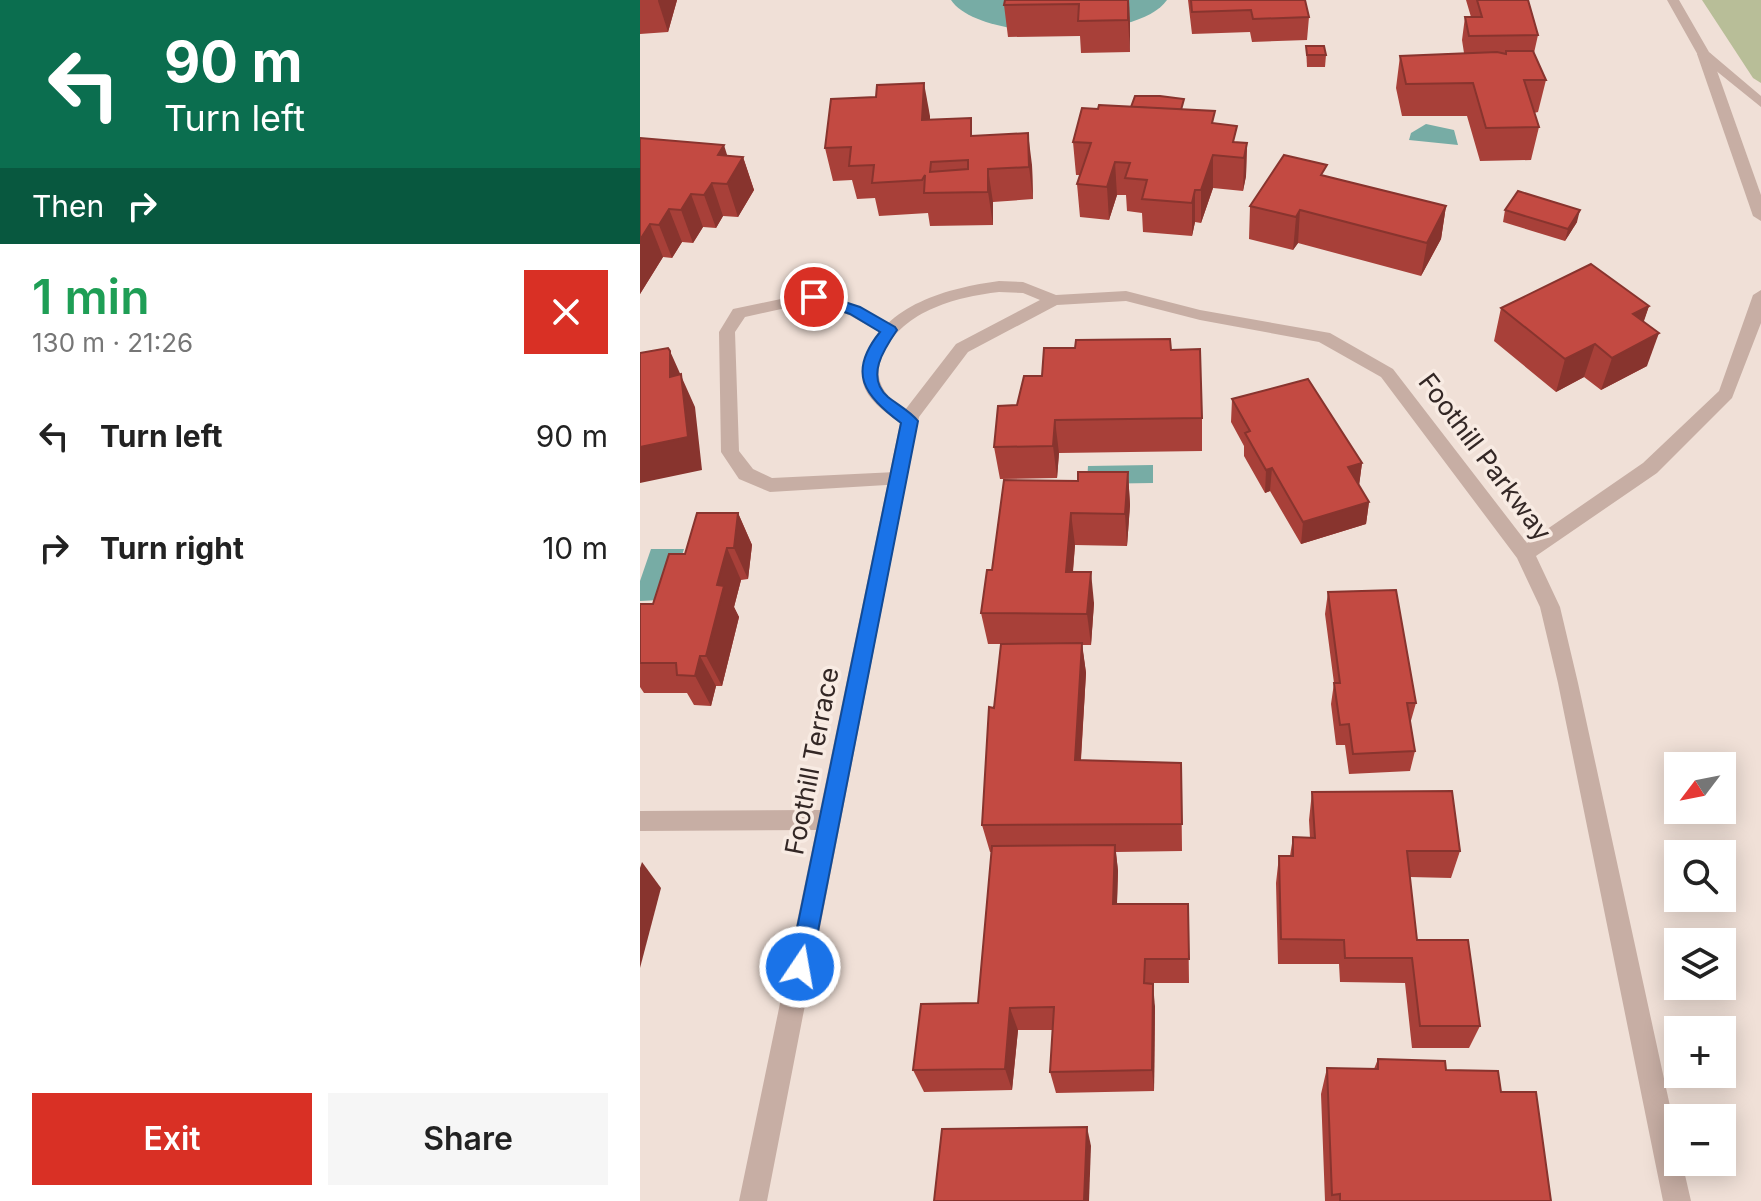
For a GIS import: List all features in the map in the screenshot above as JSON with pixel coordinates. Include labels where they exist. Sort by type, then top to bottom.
[{"type":"street","points":[[1673,0],[1704,54],[1761,216]]},
{"type":"street","points":[[1704,54],[1761,103]]},
{"type":"street","points":[[909,421],[878,398],[869,377],[874,350],[889,330],[925,305],[971,290],[1021,287],[1054,300]]},
{"type":"street","points":[[1525,554],[1650,468],[1726,394],[1745,348],[1761,295]]},
{"type":"street","name":"Foothill Parkway","points":[[962,348],[1054,300],[1126,296],[1200,315],[1324,337],[1387,373],[1525,554],[1550,607],[1677,1201]]},
{"type":"street","points":[[889,330],[855,311],[814,297],[739,313],[727,332],[730,452],[746,474],[770,485],[896,479]]},
{"type":"street","name":"Foothill Terrace","points":[[753,1201],[909,421],[962,348]]},
{"type":"street","points":[[640,821],[830,820]]},
{"type":"green space","points":[[1702,0],[1761,0],[1761,83],[1753,78]]},
{"type":"water","points":[[1426,124],[1454,130],[1458,145],[1409,140],[1411,133]]},
{"type":"water","points":[[1153,465],[1153,483],[1087,484],[1088,466]]},
{"type":"water","points":[[651,549],[684,549],[662,617],[660,600],[640,601],[640,581]]},
{"type":"building","points":[[1005,0],[1128,0],[1128,20],[1078,21],[1079,4],[1004,5]]},
{"type":"building","points":[[1191,0],[1305,0],[1309,17],[1253,19],[1251,10],[1192,12]]},
{"type":"building","points":[[1477,0],[1528,0],[1538,35],[1469,36],[1465,17],[1482,17]]},
{"type":"building","points":[[1306,46],[1324,46],[1326,55],[1307,55]]},
{"type":"building","points":[[1506,51],[1533,51],[1546,80],[1524,80],[1539,127],[1486,128],[1473,83],[1406,84],[1400,56],[1506,54]]},
{"type":"building","points":[[924,83],[922,120],[971,118],[971,136],[1028,133],[1029,167],[988,169],[988,192],[924,193],[925,175],[922,180],[872,183],[874,165],[849,166],[851,147],[825,148],[831,99],[876,97],[877,85]],"holes":[[[968,160],[968,169],[930,172],[931,162]]]},
{"type":"building","points":[[1135,96],[1184,99],[1181,110],[1131,107]]},
{"type":"building","points":[[1099,105],[1215,111],[1212,123],[1237,126],[1233,142],[1247,143],[1244,158],[1213,155],[1201,190],[1195,190],[1192,203],[1142,199],[1147,180],[1125,178],[1130,163],[1115,162],[1107,187],[1077,184],[1091,143],[1073,142],[1082,108],[1098,109]]},
{"type":"building","points":[[640,138],[724,145],[718,155],[743,157],[727,184],[712,183],[704,195],[691,194],[681,210],[669,209],[659,225],[650,224],[640,240]]},
{"type":"building","points":[[1284,155],[1327,165],[1321,175],[1446,206],[1427,243],[1300,210],[1296,217],[1250,206]]},
{"type":"building","points":[[1518,191],[1580,210],[1568,229],[1505,210]]},
{"type":"building","points":[[1591,264],[1649,306],[1633,314],[1659,333],[1612,358],[1595,344],[1565,359],[1501,308]]},
{"type":"building","points":[[1170,339],[1171,350],[1200,349],[1202,418],[1055,420],[1053,446],[994,447],[998,406],[1017,405],[1024,376],[1042,376],[1044,348],[1075,348],[1076,340]]},
{"type":"building","points":[[668,348],[670,377],[681,374],[688,437],[640,447],[640,353]]},
{"type":"building","points":[[1308,379],[1362,463],[1348,467],[1369,502],[1303,522],[1272,468],[1266,470],[1245,433],[1250,431],[1232,399]]},
{"type":"building","points":[[1078,472],[1128,472],[1125,514],[1071,513],[1066,572],[1091,572],[1087,614],[981,613],[987,570],[992,570],[1004,480],[1078,481]]},
{"type":"building","points":[[697,513],[738,513],[734,548],[727,548],[717,585],[724,586],[706,656],[700,656],[695,676],[677,675],[676,663],[640,663],[640,604],[653,604],[669,554],[685,554]]},
{"type":"building","points":[[1396,590],[1416,703],[1407,703],[1415,751],[1353,754],[1349,724],[1340,725],[1334,683],[1340,683],[1328,592]]},
{"type":"building","points":[[1082,643],[1075,760],[1181,763],[1182,824],[982,825],[989,707],[994,708],[1001,644]]},
{"type":"building","points":[[1452,791],[1460,851],[1407,851],[1417,940],[1468,940],[1480,1026],[1420,1026],[1412,958],[1345,958],[1344,940],[1281,939],[1279,856],[1293,856],[1293,837],[1315,838],[1312,792]]},
{"type":"building","points":[[1115,845],[1113,904],[1188,904],[1189,959],[1145,959],[1144,983],[1153,984],[1152,1070],[1050,1072],[1054,1007],[1010,1008],[1005,1069],[913,1070],[921,1004],[978,1003],[992,846]]},
{"type":"building","points":[[1378,1059],[1445,1061],[1446,1070],[1498,1071],[1501,1092],[1536,1092],[1551,1201],[1340,1201],[1340,1194],[1332,1195],[1327,1068],[1378,1069]]},
{"type":"building","points":[[1087,1127],[1084,1201],[934,1201],[942,1129]]},
{"type":"waterway","points":[[978,0],[1020,12],[1059,16],[1098,11],[1140,0]]},
{"type":"route","points":[[800,967],[909,421],[878,398],[869,377],[874,350],[889,330],[855,311],[814,297]]}]
